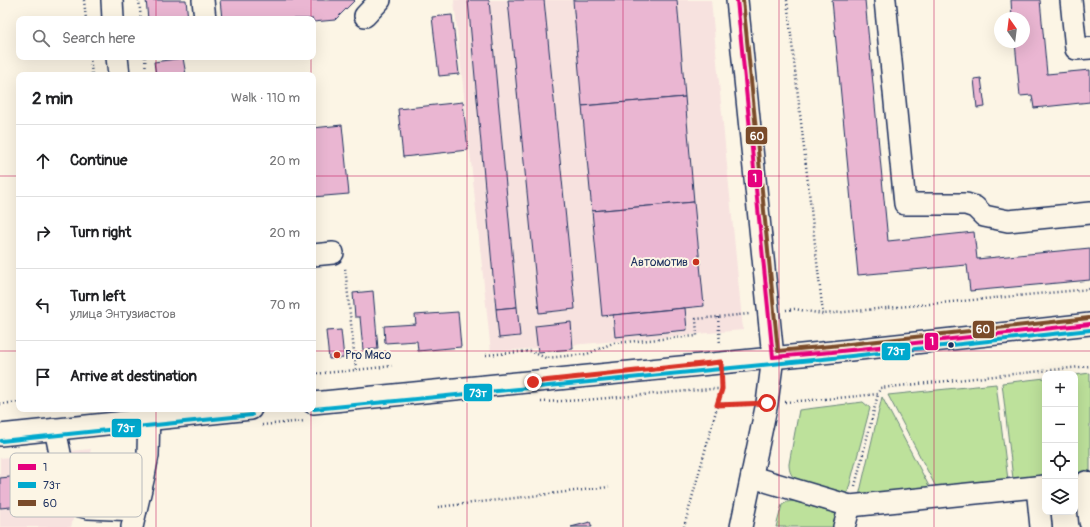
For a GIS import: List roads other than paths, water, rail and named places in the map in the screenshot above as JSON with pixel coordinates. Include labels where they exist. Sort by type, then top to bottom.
[{"type":"street","points":[[112,0],[113,16]]},
{"type":"street","points":[[203,0],[205,16]]},
{"type":"street","points":[[365,16],[380,0]]},
{"type":"street","points":[[737,0],[773,357],[767,403],[741,527]]},
{"type":"street","points":[[885,0],[905,204],[966,204],[975,207],[984,216],[1008,222],[1090,213]]},
{"type":"street","points":[[1071,0],[1076,49],[1090,48]]},
{"type":"street","points":[[117,60],[119,72]]},
{"type":"street","points":[[316,255],[333,253]]},
{"type":"street","points":[[316,403],[856,350],[1090,324]]},
{"type":"street","points":[[0,435],[55,429],[149,414],[190,412]]},
{"type":"street","points":[[142,482],[148,455],[149,414]]},
{"type":"street","points":[[55,429],[60,453]]},
{"type":"street","points":[[752,477],[850,506],[1041,486],[1041,527]]},
{"type":"street","points":[[1084,482],[1090,522]]},
{"type":"street","points":[[844,527],[850,506]]},
{"type":"place","name":"Автомотив","points":[[696,262]]},
{"type":"place","name":"Pro Мясо","points":[[337,355]]}]
